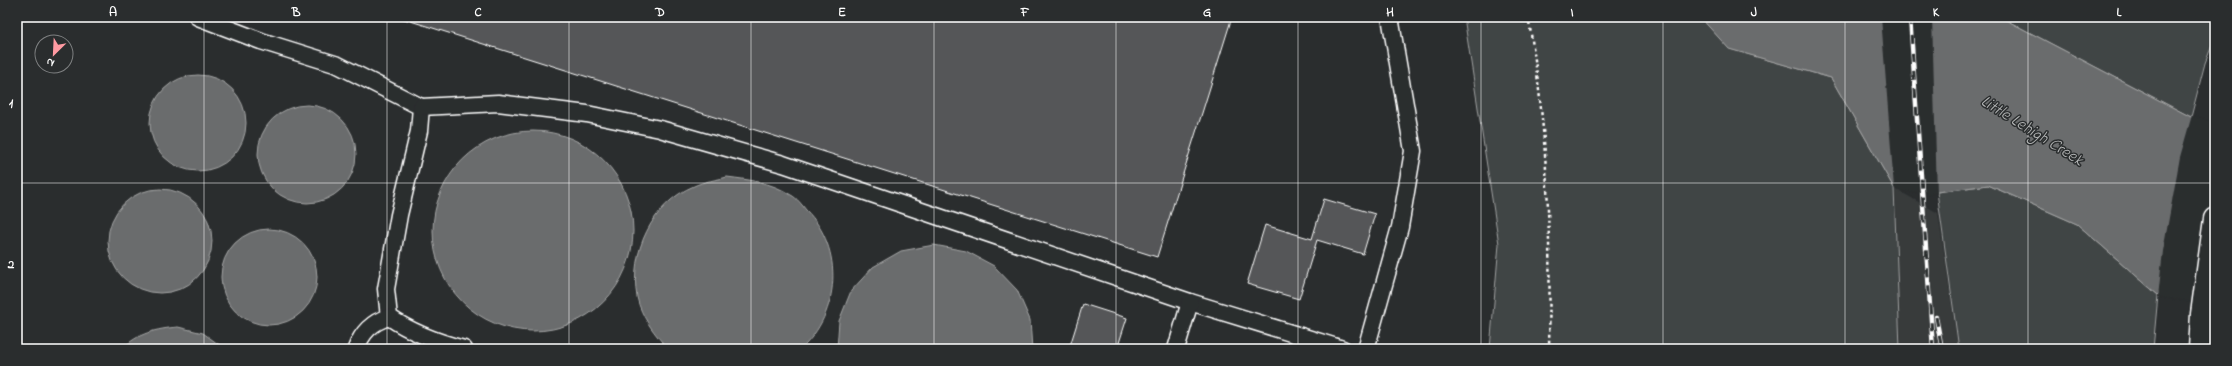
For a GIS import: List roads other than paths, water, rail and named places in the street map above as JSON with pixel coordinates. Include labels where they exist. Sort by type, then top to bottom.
[{"type":"main road","points":[[2200,349],[2202,314],[2215,219]]},
{"type":"lane","points":[[198,17],[261,41],[338,65],[421,107],[498,103],[587,114],[660,128],[783,164],[1190,302],[1343,349]]},
{"type":"lane","points":[[1366,349],[1400,227],[1413,151],[1390,17]]},
{"type":"lane","points":[[421,107],[419,131],[399,215],[386,289],[390,316],[406,329],[443,344],[464,349]]},
{"type":"lane","points":[[1176,349],[1190,302]]},
{"type":"lane","points":[[356,349],[360,338],[376,320],[390,316]]},
{"type":"water","name":"Little Lehigh Creek","points":[[1700,17],[2000,17],[2191,117],[2215,125],[2158,295],[2077,224],[1988,185],[1937,192],[1894,188],[1831,78],[1729,49]]},
{"type":"water","points":[[198,75],[217,78],[232,89],[243,104],[246,123],[243,142],[232,157],[217,168],[198,171],[179,168],[164,157],[153,142],[150,123],[153,104],[164,89],[179,78]]},
{"type":"water","points":[[307,105],[326,108],[342,119],[353,135],[356,154],[353,173],[342,189],[326,200],[307,203],[288,200],[272,189],[261,173],[258,154],[261,135],[272,119],[288,108]]},
{"type":"water","points":[[533,131],[552,133],[571,139],[588,148],[604,160],[616,176],[625,193],[631,212],[633,231],[631,250],[625,269],[616,286],[604,302],[588,314],[571,323],[552,329],[533,331],[514,329],[495,323],[478,314],[462,302],[450,286],[441,269],[435,250],[433,231],[435,212],[441,193],[450,176],[462,160],[478,148],[495,139],[514,133]]},
{"type":"water","points":[[727,177],[768,184],[793,196],[819,226],[827,243],[832,262],[833,281],[830,299],[824,318],[814,334],[801,349],[668,349],[645,318],[637,297],[635,280],[640,247],[655,217],[666,204],[679,194],[698,184]]},
{"type":"water","points":[[160,189],[180,193],[197,204],[208,221],[212,241],[208,261],[197,278],[180,289],[160,293],[140,289],[123,278],[112,261],[108,241],[112,221],[123,204],[140,193]]},
{"type":"water","points":[[269,229],[287,232],[303,243],[314,259],[317,277],[314,295],[303,311],[287,322],[269,325],[251,322],[235,311],[224,295],[221,277],[224,259],[235,243],[251,232]]},
{"type":"water","points":[[934,245],[966,251],[994,266],[1017,290],[1030,320],[1032,349],[837,349],[839,321],[851,291],[873,267],[901,251]]},
{"type":"water","points":[[178,327],[203,333],[225,349],[122,349],[134,339],[148,333]]},
{"type":"railway","points":[[1910,17],[1933,349]]},
{"type":"railway","points":[[1936,317],[1942,349]]}]
